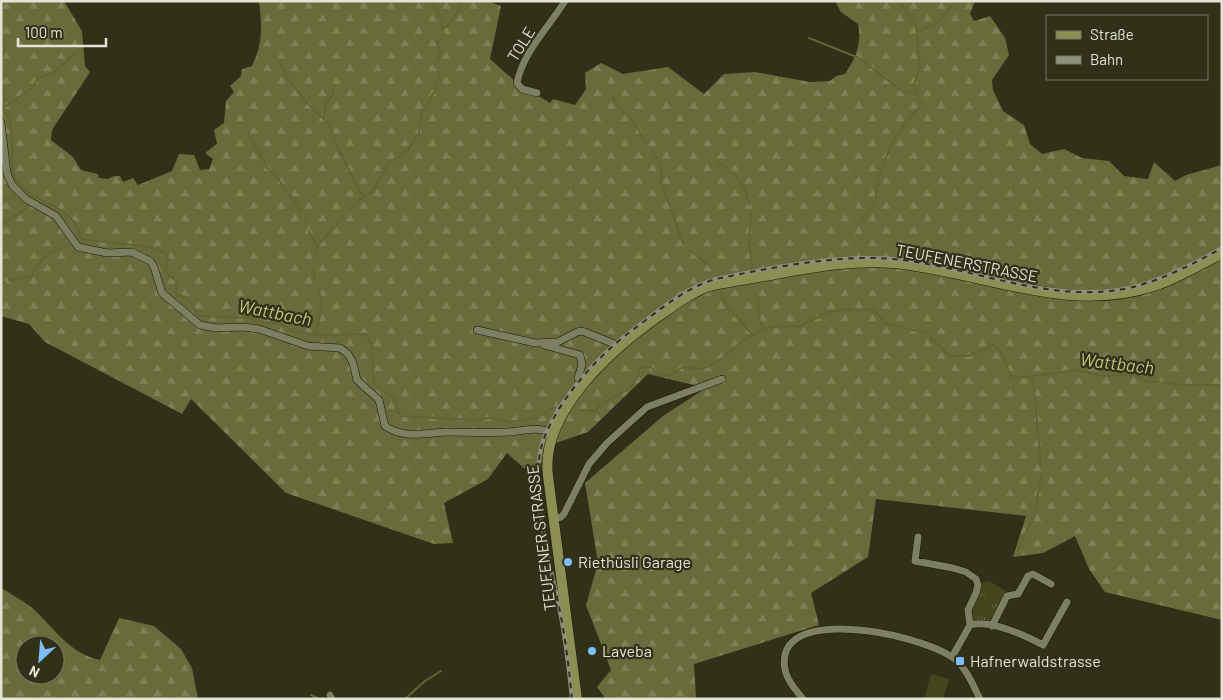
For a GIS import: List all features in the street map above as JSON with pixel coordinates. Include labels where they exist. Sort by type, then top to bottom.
[{"type":"main road","name":"TEUFENERSTRASSE","points":[[568,408],[584,383],[617,348],[660,315],[700,290],[720,284],[817,267],[865,262],[908,265],[1042,293],[1087,298],[1113,295],[1155,286],[1222,253]]},
{"type":"main road","name":"TEUFENER STRASSE","points":[[568,408],[553,434],[546,459],[577,699]]},
{"type":"street","name":"TOLE","points":[[538,93],[519,86],[517,83],[518,75],[528,56],[565,1]]},
{"type":"street","points":[[1,123],[7,173],[17,192],[56,216],[78,247],[107,253],[132,252],[150,261],[162,293],[200,325],[216,328],[243,327],[259,329],[308,346],[340,348],[348,354],[353,363],[357,380],[379,400],[385,426],[393,432],[416,435],[446,432],[512,432],[542,428],[553,434]]},
{"type":"street","points":[[477,330],[580,355],[582,365],[578,378],[584,383]]},
{"type":"street","points":[[535,343],[558,342],[582,331],[612,343],[617,348]]},
{"type":"street","points":[[553,519],[564,514],[588,466],[598,454],[647,407],[722,379]]},
{"type":"street","points":[[918,537],[915,561],[966,572],[976,579],[978,585],[968,610],[970,625],[952,657]]},
{"type":"street","points":[[992,626],[1007,596],[1018,594],[1028,576],[1033,574],[1051,584]]},
{"type":"street","points":[[970,625],[977,623],[1019,632],[1043,645],[1067,602]]},
{"type":"street","points":[[804,699],[788,678],[784,660],[791,642],[811,631],[834,630],[887,635],[927,645],[952,657],[966,671],[980,699]]},
{"type":"green space","points":[[1,1],[64,1],[82,31],[85,66],[90,72],[52,130],[51,140],[73,157],[81,170],[98,174],[99,178],[108,179],[120,176],[123,182],[133,178],[138,185],[172,171],[179,154],[194,155],[200,170],[209,169],[213,159],[205,153],[217,144],[214,130],[224,123],[226,101],[234,92],[230,86],[241,76],[242,69],[252,66],[256,58],[261,26],[259,1],[487,1],[501,6],[490,59],[517,83],[550,103],[553,99],[575,105],[586,89],[585,73],[601,63],[623,74],[668,67],[704,94],[724,74],[755,72],[810,82],[830,81],[836,76],[845,74],[859,44],[858,24],[841,12],[835,1],[975,1],[970,14],[974,21],[990,16],[1005,38],[1009,55],[992,80],[993,90],[1003,111],[1024,125],[1030,144],[1042,154],[1064,149],[1082,158],[1109,161],[1124,176],[1148,179],[1154,162],[1175,181],[1186,175],[1222,165],[1222,620],[1105,592],[1089,569],[1075,536],[1043,553],[1013,557],[1026,516],[876,499],[868,557],[811,593],[819,625],[694,664],[696,699],[606,699],[597,687],[611,670],[586,605],[598,563],[585,483],[663,416],[706,388],[648,374],[588,432],[556,443],[532,475],[507,453],[488,479],[444,503],[453,543],[434,544],[286,493],[191,399],[182,414],[45,342],[29,324],[1,316]]},
{"type":"green space","points":[[989,581],[1007,592],[991,622],[974,620],[970,613],[981,583]]},
{"type":"green space","points":[[989,583],[1005,592],[1002,598],[981,593],[982,584]]},
{"type":"green space","points":[[1,588],[31,607],[59,635],[15,635],[15,685],[65,685],[65,641],[79,652],[100,660],[119,618],[154,626],[181,649],[192,668],[198,699],[1,699]]},
{"type":"green space","points":[[931,674],[949,679],[943,699],[924,699]]},
{"type":"waterway","points":[[432,1],[442,21],[444,37],[437,43],[440,51],[438,60]]},
{"type":"waterway","points":[[445,28],[454,18],[461,1]]},
{"type":"waterway","points":[[862,218],[874,203],[882,166],[891,147],[901,129],[921,105],[914,85],[920,66],[916,26],[903,6],[897,1]]},
{"type":"waterway","points":[[917,32],[937,23],[952,6]]},
{"type":"waterway","points":[[809,38],[859,58],[902,91],[916,92]]},
{"type":"waterway","points":[[1,40],[5,47],[1,63]]},
{"type":"waterway","points":[[3,108],[31,89],[38,78],[53,73],[78,51]]},
{"type":"waterway","points":[[280,61],[287,77],[305,101],[329,124],[336,144],[353,178]]},
{"type":"waterway","points":[[349,209],[374,189],[389,163],[408,150],[419,134],[421,115],[435,89],[439,72]]},
{"type":"waterway","points":[[1,81],[5,98],[3,108]]},
{"type":"waterway","points":[[324,119],[325,105],[332,96],[334,84]]},
{"type":"waterway","points":[[613,96],[618,107],[634,122],[647,144]]},
{"type":"waterway","name":"Wattbach","points":[[1,107],[11,125],[12,165],[13,174],[17,181],[34,196],[62,211],[70,218],[77,227],[81,239],[150,247],[165,253],[168,258],[165,272],[176,281],[177,295],[186,297],[200,316],[253,318],[259,322],[279,323],[293,331],[321,335],[366,334],[372,345],[374,384],[395,398],[398,412],[401,416],[473,420],[490,418],[509,422],[536,418],[555,407]]},
{"type":"waterway","points":[[248,132],[268,169],[276,176],[301,210]]},
{"type":"waterway","points":[[652,151],[660,165],[661,181],[683,244]]},
{"type":"waterway","points":[[717,162],[729,170],[742,184],[749,204]]},
{"type":"waterway","points":[[356,184],[363,197]]},
{"type":"waterway","points":[[1,200],[14,196]]},
{"type":"waterway","points":[[1,224],[18,215],[27,206]]},
{"type":"waterway","points":[[751,213],[749,244],[752,268]]},
{"type":"waterway","points":[[305,216],[307,223]]},
{"type":"waterway","points":[[314,259],[317,247],[344,216]]},
{"type":"waterway","points":[[309,231],[317,246]]},
{"type":"waterway","points":[[10,280],[31,277],[41,260],[55,251],[68,246]]},
{"type":"waterway","points":[[689,250],[709,265]]},
{"type":"waterway","points":[[313,270],[315,280]]},
{"type":"waterway","points":[[1,284],[5,282]]},
{"type":"waterway","points":[[316,334],[322,303],[318,288]]},
{"type":"waterway","points":[[721,292],[724,303],[753,335]]},
{"type":"waterway","points":[[758,296],[759,318],[763,328]]},
{"type":"waterway","name":"Wattbach","points":[[579,410],[595,411],[608,400],[627,389],[633,384],[640,368],[651,367],[660,376],[670,375],[683,367],[702,369],[719,361],[744,340],[767,327],[801,326],[828,312],[850,309],[874,310],[887,324],[926,333],[950,356],[968,356],[993,345],[1000,350],[1010,375],[1019,378],[1076,370],[1103,376],[1136,375],[1145,381],[1187,385],[1222,385]]},
{"type":"waterway","points":[[1031,376],[1033,385]]},
{"type":"waterway","points":[[1034,388],[1041,468]]},
{"type":"waterway","points":[[1018,549],[1034,516],[1041,477]]},
{"type":"waterway","points":[[405,699],[425,681],[441,671]]},
{"type":"waterway","points":[[311,695],[319,699]]},
{"type":"railway","points":[[572,699],[564,634],[540,508],[538,467],[541,448],[554,416],[590,369],[617,342],[671,301],[693,288],[716,279],[804,263],[851,258],[893,259],[922,263],[1036,288],[1095,292],[1124,289],[1150,282],[1187,267],[1222,248]]},
{"type":"place","name":"Riethüsli Garage","points":[[568,562]]},
{"type":"place","name":"Laveba","points":[[592,651]]},
{"type":"place","name":"Hafnerwaldstrasse","points":[[960,661]]}]
